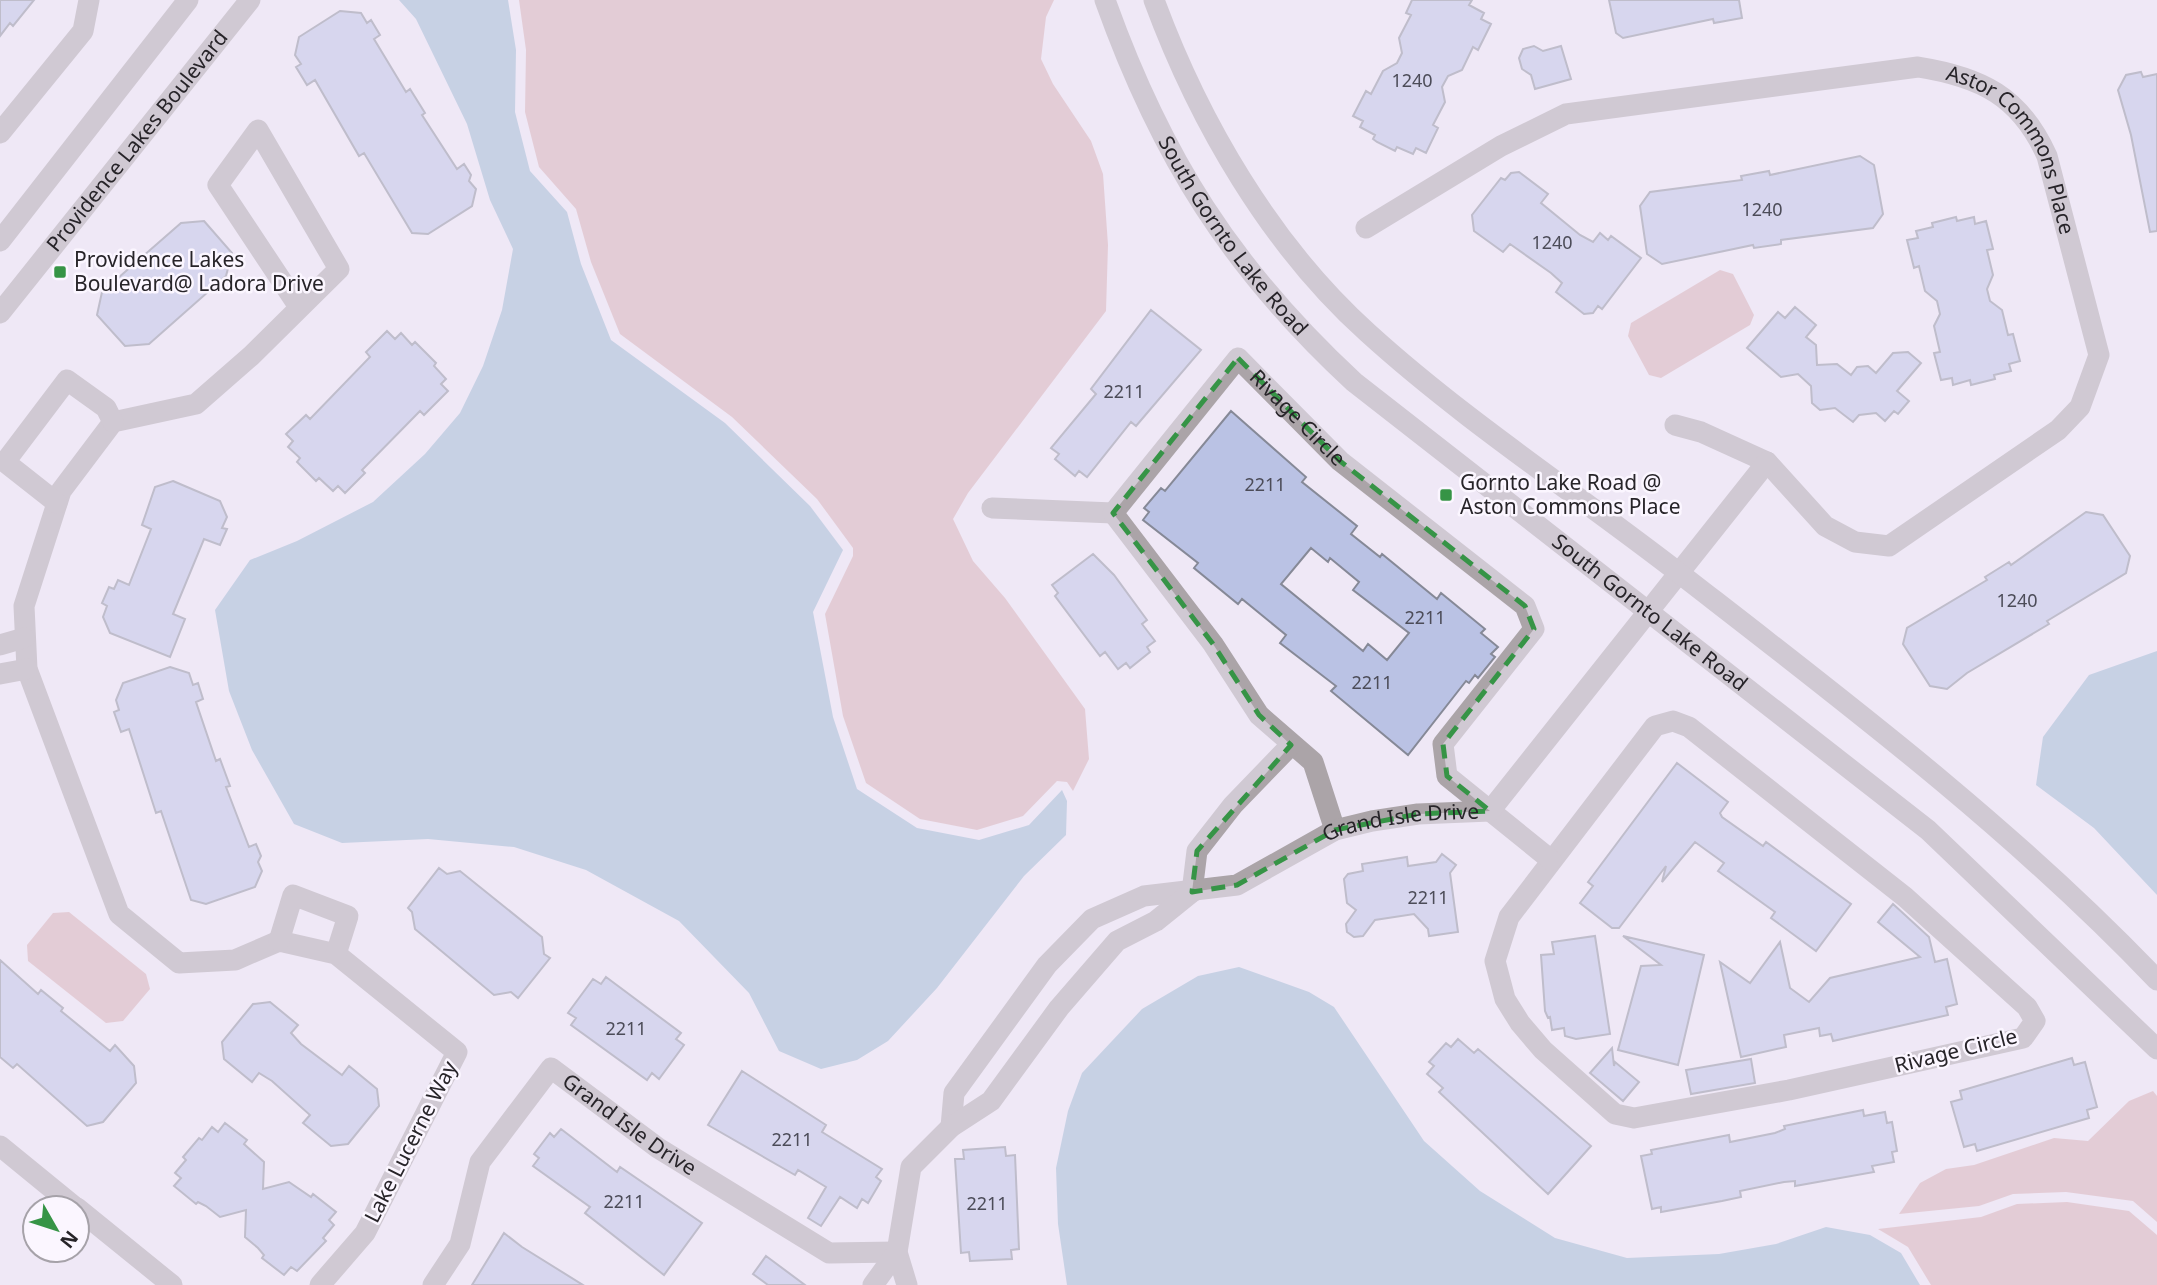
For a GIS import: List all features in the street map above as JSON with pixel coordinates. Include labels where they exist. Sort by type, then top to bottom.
[{"type":"street","points":[[0,133],[83,31],[89,0]]},
{"type":"street","points":[[0,241],[188,0]]},
{"type":"street","name":"Providence Lakes Boulevard","points":[[0,313],[250,0]]},
{"type":"street","name":"South Gornto Lake Road","points":[[1105,0],[1130,69],[1161,136],[1203,207],[1239,257],[1300,332],[1354,382],[1928,830],[2095,986],[2157,1049]]},
{"type":"street","name":"South Gornto Lake Road","points":[[1154,0],[1172,48],[1209,121],[1251,193],[1309,271],[1366,332],[1429,384],[1678,573],[1983,814],[2157,980]]},
{"type":"street","name":"Astor Commons Place","points":[[1366,228],[1501,146],[1566,114],[1918,67],[1956,73],[1986,85],[2013,104],[2037,134],[2047,156],[2098,355],[2080,407],[2057,430],[1889,546],[1855,542],[1825,526],[1767,462],[1701,432],[1675,425]]},
{"type":"street","points":[[299,307],[218,185],[258,131],[339,269],[251,356],[196,404],[113,422],[61,491],[24,606],[24,638],[27,670],[119,915],[178,963],[235,960],[279,941],[293,895],[348,916],[335,954]]},
{"type":"street","name":"Rivage Circle","points":[[1113,513],[1238,358],[1340,461],[1525,606],[1534,629],[1443,744],[1447,776],[1551,860]]},
{"type":"street","points":[[57,503],[5,462],[68,380],[106,408],[113,422]]},
{"type":"street","points":[[1678,573],[1767,462]]},
{"type":"street","points":[[992,508],[1113,513],[1213,644],[1259,715],[1313,762],[1335,830]]},
{"type":"street","name":"Grand Isle Drive","points":[[951,1128],[954,1093],[1047,965],[1092,919],[1144,896],[1237,885],[1335,830],[1418,814],[1490,811],[1678,573]]},
{"type":"street","points":[[0,645],[24,638]]},
{"type":"street","points":[[0,674],[27,670]]},
{"type":"street","name":"Rivage Circle","points":[[1673,721],[1689,727],[1905,897],[2027,1007],[2035,1021],[2023,1038],[1789,1090],[1634,1118],[1615,1114],[1543,1050],[1520,1023],[1506,999],[1495,961],[1509,916],[1551,860],[1655,726],[1673,721]]},
{"type":"street","points":[[907,1285],[897,1252],[911,1167],[951,1128],[991,1101],[1054,1015],[1117,941],[1156,921],[1192,892],[1197,851],[1233,805],[1291,745]]},
{"type":"street","name":"Lake Lucerne Way","points":[[279,941],[335,954],[457,1052],[365,1233],[320,1285]]},
{"type":"street","points":[[1026,993],[1054,1015]]},
{"type":"street","name":"Grand Isle Drive","points":[[433,1285],[460,1244],[480,1162],[551,1068],[658,1148],[829,1253],[897,1252]]},
{"type":"street","points":[[0,1146],[60,1194]]},
{"type":"street","points":[[91,1219],[172,1285]]},
{"type":"street","points":[[873,1285],[897,1252]]},
{"type":"highlighted area","points":[[1238,358],[1340,461],[1525,606],[1534,629],[1443,744],[1447,776],[1490,811],[1418,814],[1335,830],[1237,885],[1192,892],[1197,851],[1291,745],[1259,715],[1213,644],[1113,513]]},
{"type":"shaded area","points":[[519,0],[1054,0],[1046,17],[1041,59],[1053,84],[1091,141],[1103,174],[1108,245],[1106,311],[968,493],[953,519],[973,561],[1005,598],[1085,709],[1089,759],[1073,791],[1067,782],[1057,781],[1023,816],[977,830],[920,819],[866,783],[843,716],[825,614],[853,556],[853,548],[817,499],[732,417],[620,334],[591,262],[576,209],[539,167],[525,112],[526,50]]},
{"type":"shaded area","points":[[1720,270],[1733,274],[1754,315],[1750,325],[1661,378],[1649,375],[1628,336],[1631,323]]},
{"type":"shaded area","points":[[69,912],[146,974],[150,989],[123,1021],[106,1023],[28,961],[27,945],[53,913]]},
{"type":"shaded area","points":[[2153,1091],[2157,1096],[2157,1222],[2133,1201],[2066,1192],[2013,1194],[1979,1206],[1899,1214],[1920,1183],[1946,1169],[1974,1165],[2054,1138],[2088,1141],[2129,1101]]},
{"type":"shaded area","points":[[2067,1202],[2129,1211],[2157,1235],[2157,1285],[1931,1285],[1908,1247],[1878,1229],[1981,1217],[2017,1204]]},
{"type":"water","points":[[399,0],[508,0],[516,50],[515,112],[530,171],[567,212],[581,264],[611,340],[725,423],[810,506],[843,550],[813,612],[833,717],[857,789],[917,828],[979,840],[1029,825],[1062,790],[1067,801],[1066,835],[1024,876],[937,988],[888,1041],[857,1060],[821,1069],[779,1051],[749,993],[679,921],[586,870],[514,847],[428,839],[342,843],[294,824],[252,750],[229,691],[215,610],[250,560],[297,541],[373,502],[425,454],[460,413],[483,366],[502,310],[513,249],[490,200],[467,124],[416,19]]},
{"type":"water","points":[[2157,651],[2157,895],[2094,828],[2036,785],[2043,737],[2089,675]]},
{"type":"water","points":[[1239,967],[1309,992],[1334,1007],[1424,1141],[1480,1191],[1555,1238],[1627,1258],[1719,1254],[1776,1244],[1826,1227],[1870,1235],[1901,1253],[1920,1285],[1067,1285],[1058,1224],[1056,1168],[1068,1111],[1082,1073],[1142,1009],[1198,976]]},
{"type":"building","points":[[0,0],[34,0],[13,26],[10,23],[0,36]]},
{"type":"building","points":[[1412,0],[1472,0],[1469,5],[1484,13],[1481,19],[1491,24],[1478,50],[1473,47],[1462,70],[1448,76],[1442,87],[1445,102],[1433,125],[1438,128],[1426,153],[1416,148],[1413,154],[1397,147],[1395,151],[1377,142],[1373,139],[1375,135],[1360,127],[1363,121],[1353,116],[1366,91],[1371,94],[1383,71],[1397,63],[1402,53],[1399,38],[1411,15],[1406,13]]},
{"type":"building","points":[[1609,0],[1739,0],[1742,18],[1714,23],[1713,19],[1623,38],[1616,33]]},
{"type":"building","points":[[340,11],[361,13],[367,23],[371,20],[380,35],[374,39],[406,92],[410,89],[425,113],[422,115],[457,169],[464,164],[471,175],[469,181],[476,189],[472,206],[428,234],[412,233],[364,153],[359,156],[315,80],[307,85],[296,67],[301,64],[295,55],[299,37]]},
{"type":"building","points":[[1534,46],[1543,51],[1561,46],[1571,79],[1535,89],[1531,75],[1522,69],[1519,58],[1523,49]]},
{"type":"building","points":[[2141,72],[2143,77],[2157,74],[2157,231],[2150,232],[2131,135],[2118,90],[2126,75]]},
{"type":"building","points":[[1860,156],[1874,165],[1883,214],[1873,228],[1781,240],[1781,244],[1754,248],[1753,245],[1662,264],[1647,254],[1640,206],[1650,192],[1742,180],[1741,176],[1769,171],[1770,175]]},
{"type":"building","points":[[1519,172],[1548,194],[1541,203],[1580,235],[1593,242],[1600,233],[1608,240],[1611,236],[1641,258],[1602,309],[1598,306],[1593,313],[1584,314],[1556,292],[1562,283],[1551,273],[1510,244],[1503,252],[1474,231],[1472,215],[1501,178],[1505,180],[1511,173]]},
{"type":"building","points":[[1956,217],[1957,221],[1974,217],[1975,224],[1986,221],[1993,249],[1987,250],[1993,275],[1987,289],[1990,301],[2002,310],[2008,335],[2013,334],[2020,361],[2009,364],[2011,371],[1994,375],[1995,379],[1971,385],[1970,380],[1953,385],[1952,378],[1941,380],[1934,353],[1940,352],[1934,326],[1940,314],[1937,301],[1925,291],[1919,266],[1914,268],[1907,240],[1918,238],[1916,231],[1933,227],[1932,223]]},
{"type":"building","points":[[204,221],[232,253],[226,276],[149,344],[125,346],[97,315],[102,292],[181,223]]},
{"type":"building","points":[[1795,307],[1816,325],[1806,337],[1816,345],[1817,365],[1837,364],[1851,375],[1857,367],[1868,366],[1876,373],[1893,353],[1908,352],[1921,363],[1897,391],[1909,401],[1898,414],[1894,411],[1885,421],[1876,413],[1859,415],[1853,422],[1835,408],[1820,410],[1812,403],[1811,386],[1798,374],[1781,377],[1747,348],[1778,312],[1785,318]]},
{"type":"building","points":[[1151,310],[1201,350],[1136,426],[1131,422],[1087,477],[1079,471],[1075,476],[1055,459],[1059,454],[1051,448],[1096,394],[1091,389]]},
{"type":"building","points":[[387,331],[395,339],[401,333],[412,345],[415,342],[436,363],[434,366],[446,379],[441,384],[448,391],[424,415],[420,411],[362,470],[365,473],[345,493],[338,486],[333,491],[319,478],[316,481],[297,462],[300,458],[288,447],[293,441],[286,434],[306,415],[310,419],[370,357],[366,352]]},
{"type":"building","points":[[1231,411],[1306,477],[1302,482],[1357,526],[1351,534],[1380,557],[1382,554],[1437,599],[1441,593],[1485,629],[1481,633],[1498,647],[1491,654],[1495,657],[1478,678],[1475,675],[1469,683],[1466,681],[1408,755],[1331,691],[1336,686],[1280,643],[1286,635],[1242,599],[1238,604],[1194,568],[1198,563],[1143,520],[1149,512],[1144,508],[1161,488],[1165,491]],"holes":[[[1311,548],[1328,562],[1330,558],[1359,582],[1353,590],[1409,633],[1387,660],[1368,644],[1363,651],[1281,584]]]},
{"type":"building","points":[[173,481],[220,501],[227,517],[222,528],[227,529],[220,545],[204,539],[173,614],[185,619],[170,657],[110,633],[103,617],[107,606],[102,603],[109,587],[114,589],[118,580],[129,585],[151,529],[142,525],[155,487]]},
{"type":"building","points":[[2086,512],[2103,515],[2130,556],[2126,573],[2047,621],[2049,624],[1967,673],[1947,689],[1930,686],[1903,644],[1907,628],[1987,580],[1985,577],[2009,562],[2011,565]]},
{"type":"building","points":[[1093,554],[1114,575],[1147,620],[1142,624],[1155,641],[1147,647],[1150,652],[1130,668],[1126,663],[1118,669],[1105,652],[1100,656],[1055,596],[1058,593],[1052,585]]},
{"type":"building","points":[[170,667],[189,673],[193,685],[198,683],[203,699],[196,702],[216,761],[220,759],[230,786],[226,787],[249,847],[256,844],[261,856],[258,862],[262,871],[255,887],[206,904],[191,900],[161,811],[156,813],[129,729],[121,732],[114,712],[119,710],[116,700],[123,683]]},
{"type":"building","points":[[1677,763],[1728,802],[1720,813],[1722,817],[1763,846],[1766,842],[1851,904],[1816,951],[1771,918],[1775,912],[1718,871],[1724,863],[1695,842],[1662,882],[1666,866],[1619,928],[1612,928],[1580,903],[1593,886],[1588,882]]},
{"type":"building","points":[[1442,854],[1456,865],[1450,873],[1458,932],[1429,936],[1428,929],[1414,914],[1375,920],[1363,936],[1354,937],[1347,932],[1346,924],[1356,910],[1347,903],[1344,879],[1348,874],[1363,871],[1362,864],[1407,857],[1408,866],[1436,862]]},
{"type":"building","points":[[439,868],[447,874],[460,871],[542,937],[544,954],[550,958],[518,998],[511,992],[494,995],[415,929],[412,912],[408,908]]},
{"type":"building","points":[[1893,904],[1929,937],[1935,962],[1947,959],[1957,1004],[1946,1007],[1948,1015],[1833,1041],[1831,1034],[1820,1036],[1819,1028],[1784,1035],[1786,1047],[1741,1057],[1720,962],[1750,983],[1780,942],[1790,988],[1809,1002],[1830,978],[1920,957],[1878,922]]},
{"type":"building","points":[[1595,936],[1610,1034],[1576,1039],[1565,1036],[1564,1028],[1552,1030],[1550,1017],[1548,1018],[1545,1011],[1541,955],[1554,954],[1552,942]]},
{"type":"building","points":[[1623,936],[1704,955],[1678,1065],[1618,1050],[1641,966],[1661,965]]},
{"type":"building","points":[[0,960],[38,994],[41,990],[63,1008],[61,1011],[110,1051],[115,1045],[134,1066],[136,1083],[103,1122],[87,1126],[17,1064],[13,1068],[0,1057]]},
{"type":"building","points":[[606,977],[681,1033],[676,1039],[684,1045],[659,1079],[652,1073],[647,1080],[571,1025],[576,1018],[568,1013],[593,979],[601,984]]},
{"type":"building","points":[[270,1002],[298,1025],[291,1033],[301,1044],[342,1075],[349,1066],[377,1089],[379,1106],[348,1144],[331,1146],[303,1123],[310,1115],[272,1081],[259,1073],[252,1082],[224,1059],[222,1042],[253,1004]]},
{"type":"building","points":[[1458,1039],[1474,1053],[1478,1049],[1591,1146],[1548,1194],[1439,1092],[1443,1088],[1427,1074],[1434,1066],[1429,1062],[1446,1043],[1451,1047]]},
{"type":"building","points":[[1612,1048],[1614,1066],[1615,1062],[1639,1082],[1623,1101],[1590,1073]]},
{"type":"building","points":[[2072,1058],[2074,1065],[2085,1062],[2097,1107],[2087,1110],[2089,1118],[1977,1151],[1975,1144],[1964,1147],[1951,1102],[1962,1099],[1960,1091]]},
{"type":"building","points":[[1751,1059],[1755,1083],[1691,1094],[1686,1070]]},
{"type":"building","points":[[742,1071],[826,1125],[822,1132],[882,1169],[876,1177],[881,1181],[868,1203],[862,1199],[857,1208],[840,1197],[821,1226],[808,1218],[826,1187],[798,1170],[795,1175],[708,1125]]},
{"type":"building","points":[[1863,1110],[1864,1116],[1885,1112],[1887,1123],[1892,1122],[1897,1151],[1892,1152],[1894,1162],[1872,1166],[1874,1172],[1795,1186],[1795,1181],[1784,1182],[1740,1191],[1741,1197],[1722,1201],[1661,1212],[1661,1207],[1652,1209],[1641,1156],[1652,1154],[1651,1150],[1729,1135],[1730,1142],[1775,1133],[1785,1129],[1784,1126]]},
{"type":"building","points":[[225,1123],[247,1140],[244,1144],[264,1162],[263,1189],[289,1182],[311,1197],[313,1194],[336,1212],[329,1220],[334,1225],[323,1238],[326,1241],[297,1271],[291,1267],[284,1275],[262,1258],[264,1255],[245,1237],[246,1210],[220,1217],[206,1206],[198,1202],[196,1204],[174,1186],[181,1178],[175,1173],[186,1160],[183,1157],[212,1127],[218,1132]]},
{"type":"building","points":[[561,1129],[617,1172],[620,1167],[702,1223],[664,1275],[585,1213],[590,1207],[533,1166],[539,1158],[534,1154],[550,1133],[554,1137]]},
{"type":"building","points":[[1005,1147],[1006,1156],[1015,1155],[1019,1249],[1011,1250],[1012,1259],[970,1261],[969,1252],[961,1253],[955,1159],[964,1159],[963,1150]]},
{"type":"building","points":[[504,1233],[522,1247],[583,1285],[472,1285]]},
{"type":"building","points":[[766,1256],[805,1285],[768,1285],[753,1274]]},
{"type":"place","name":"Providence Lakes Boulevard@ Ladora Drive","points":[[60,272]]},
{"type":"place","name":"Gornto Lake Road @ Aston Commons Place","points":[[1446,495]]}]
